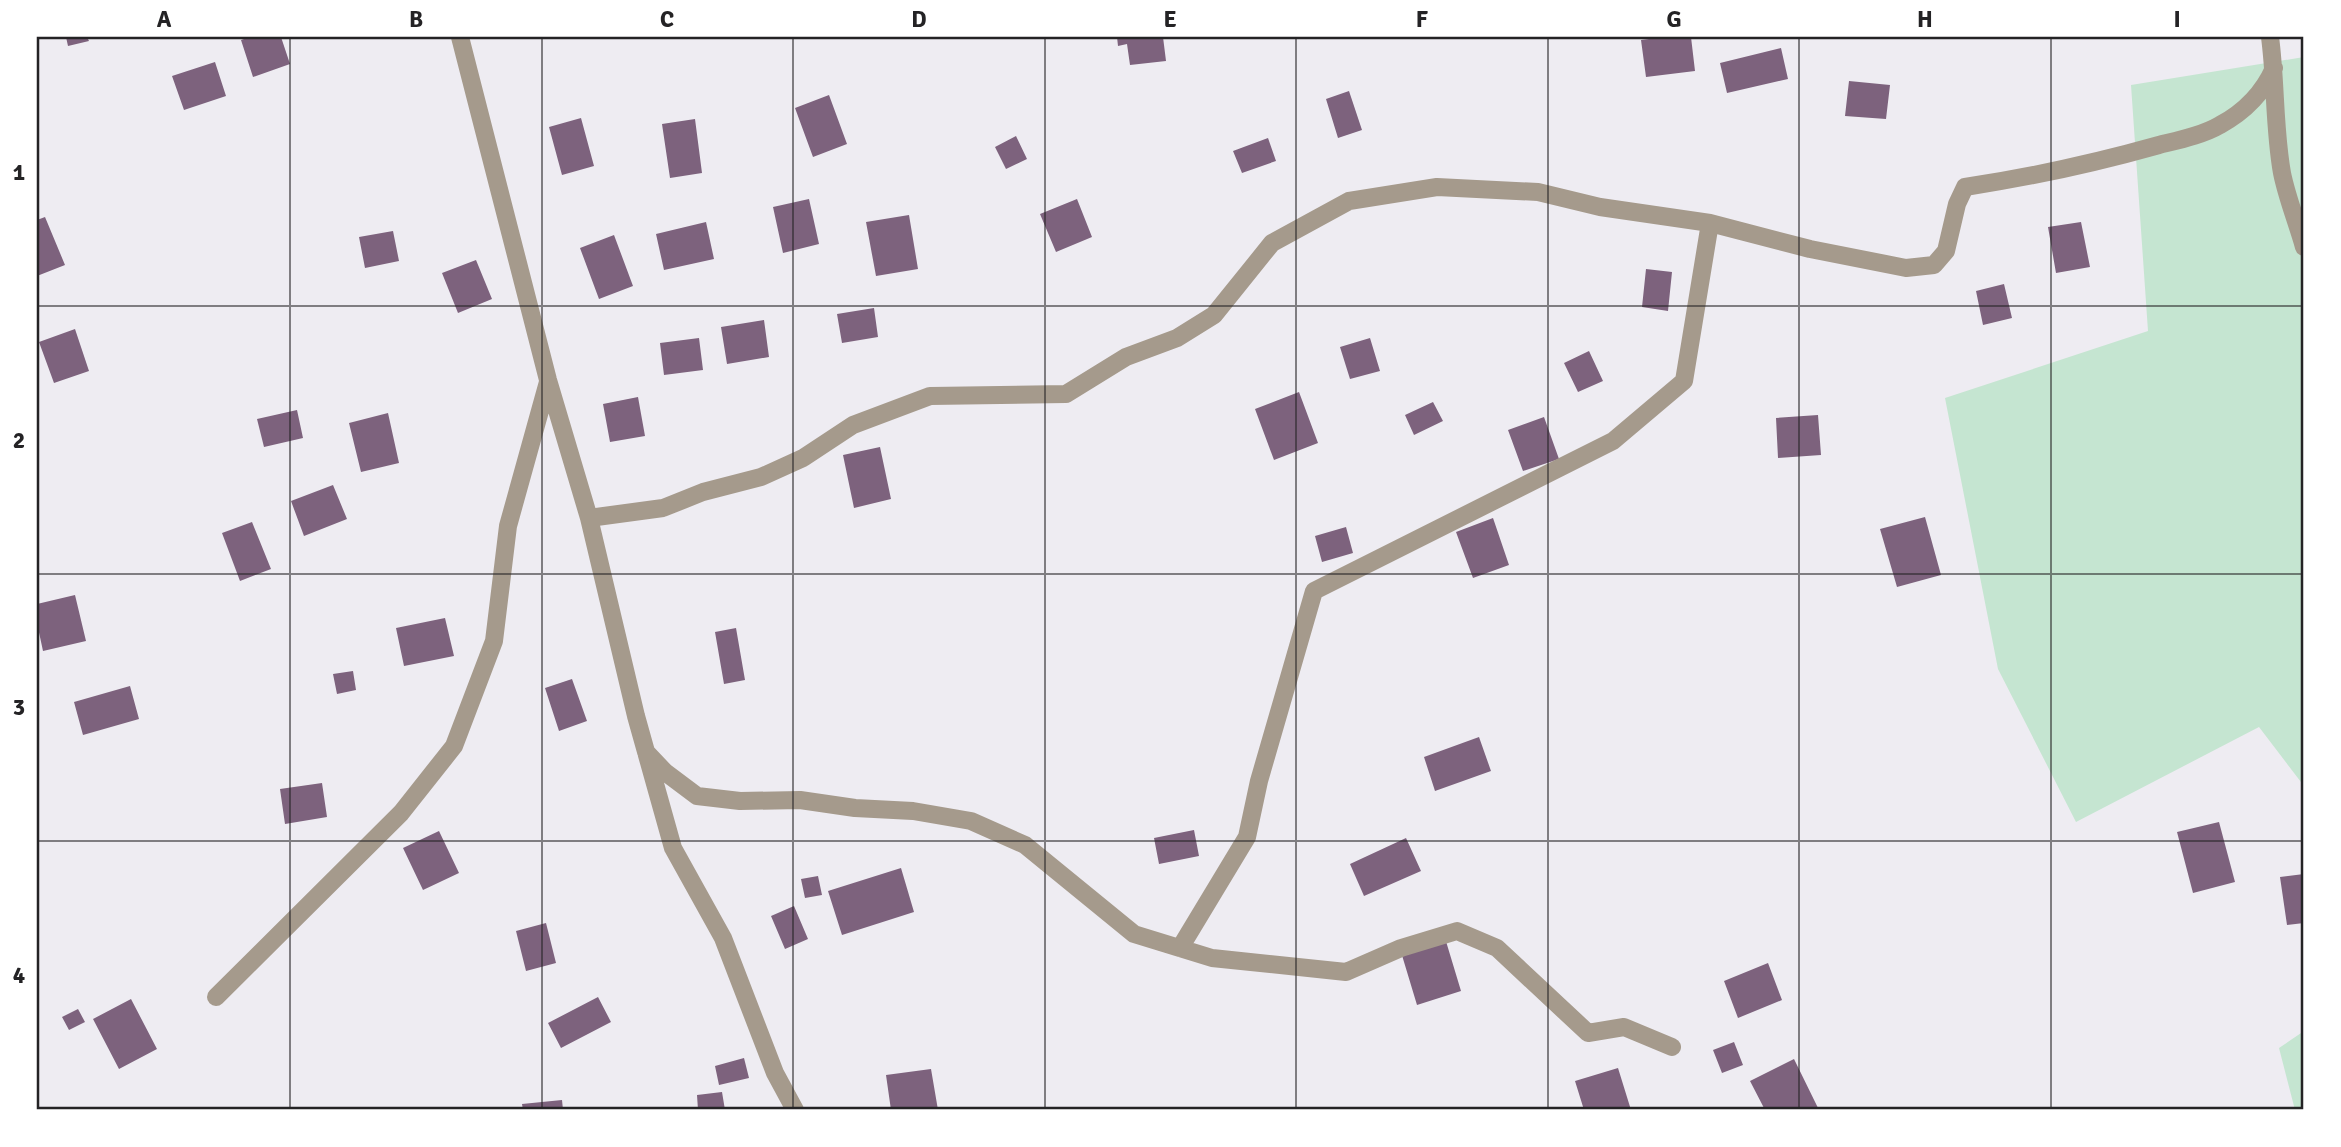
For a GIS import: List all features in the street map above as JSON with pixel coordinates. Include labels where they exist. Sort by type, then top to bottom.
[{"type":"street","points":[[460,37],[548,380],[589,518],[646,752],[673,848],[723,938],[775,1073],[795,1110]]},
{"type":"street","points":[[2270,37],[2282,174],[2304,247]]},
{"type":"street","points":[[589,518],[663,508],[703,492],[761,477],[803,458],[853,425],[930,396],[1066,394],[1126,356],[1177,338],[1214,315],[1272,243],[1349,201],[1437,187],[1538,192],[1600,207],[1710,223],[1810,249],[1906,268],[1934,265],[1946,251],[1956,204],[1965,187],[2099,162],[2219,126],[2253,101],[2267,84],[2274,68]]},
{"type":"street","points":[[1180,948],[1247,837],[1259,780],[1314,591],[1613,441],[1684,381],[1710,223]]},
{"type":"street","points":[[216,997],[401,813],[454,746],[494,641],[508,526],[548,380]]},
{"type":"street","points":[[646,752],[665,772],[697,796],[740,802],[800,800],[855,808],[913,811],[971,821],[1025,845],[1133,934],[1212,958],[1346,972],[1401,948],[1457,931],[1497,948],[1588,1033],[1624,1027],[1672,1046]]},
{"type":"green space","points":[[2304,57],[2304,786],[2259,727],[2076,822],[1998,669],[1945,398],[2148,331],[2131,85]]},
{"type":"green space","points":[[2304,1031],[2304,1110],[2295,1110],[2279,1048]]},
{"type":"building","points":[[66,37],[87,37],[89,41],[68,46]]},
{"type":"building","points":[[250,37],[281,37],[290,64],[253,77],[241,40]]},
{"type":"building","points":[[1117,37],[1163,37],[1166,61],[1130,65],[1127,44],[1118,46]]},
{"type":"building","points":[[1691,37],[1695,71],[1646,77],[1641,40]]},
{"type":"building","points":[[1781,48],[1788,79],[1727,93],[1720,63]]},
{"type":"building","points":[[215,62],[226,96],[184,110],[172,76]]},
{"type":"building","points":[[1849,81],[1890,85],[1886,119],[1845,116]]},
{"type":"building","points":[[1349,91],[1362,130],[1338,138],[1326,99]]},
{"type":"building","points":[[829,95],[847,144],[813,157],[795,108]]},
{"type":"building","points":[[581,118],[594,166],[562,175],[549,127]]},
{"type":"building","points":[[695,119],[702,173],[670,178],[662,124]]},
{"type":"building","points":[[1016,136],[1027,159],[1006,169],[995,147]]},
{"type":"building","points":[[1268,138],[1276,161],[1242,173],[1233,151]]},
{"type":"building","points":[[809,199],[819,244],[783,253],[773,207]]},
{"type":"building","points":[[1077,199],[1092,237],[1056,252],[1040,214]]},
{"type":"building","points":[[909,215],[918,269],[876,276],[866,222]]},
{"type":"building","points":[[45,217],[65,265],[37,276],[37,220]]},
{"type":"building","points":[[706,222],[714,259],[664,270],[656,234]]},
{"type":"building","points":[[2081,222],[2090,267],[2056,273],[2048,227]]},
{"type":"building","points":[[393,231],[399,261],[365,268],[359,237]]},
{"type":"building","points":[[614,235],[633,286],[599,299],[580,248]]},
{"type":"building","points":[[476,260],[492,299],[458,313],[442,273]]},
{"type":"building","points":[[1646,269],[1672,272],[1668,311],[1642,307]]},
{"type":"building","points":[[2004,284],[2012,318],[1983,325],[1976,291]]},
{"type":"building","points":[[874,308],[878,337],[842,343],[837,314]]},
{"type":"building","points":[[764,320],[769,357],[727,364],[721,327]]},
{"type":"building","points":[[75,329],[89,371],[54,383],[39,342]]},
{"type":"building","points":[[699,338],[703,370],[664,375],[660,343]]},
{"type":"building","points":[[1370,338],[1380,371],[1350,379],[1340,347]]},
{"type":"building","points":[[1589,351],[1603,381],[1578,392],[1564,363]]},
{"type":"building","points":[[1299,392],[1318,443],[1274,460],[1255,409]]},
{"type":"building","points":[[638,397],[645,436],[610,442],[603,404]]},
{"type":"building","points":[[1433,402],[1443,421],[1414,435],[1405,415]]},
{"type":"building","points":[[297,410],[303,438],[264,447],[257,419]]},
{"type":"building","points":[[388,413],[399,463],[361,472],[349,423]]},
{"type":"building","points":[[1818,415],[1821,455],[1778,458],[1776,418]]},
{"type":"building","points":[[1544,417],[1559,459],[1523,471],[1508,430]]},
{"type":"building","points":[[880,447],[891,499],[854,508],[843,455]]},
{"type":"building","points":[[333,485],[347,519],[304,536],[291,501]]},
{"type":"building","points":[[1925,517],[1941,575],[1897,587],[1880,529]]},
{"type":"building","points":[[1493,518],[1509,565],[1473,578],[1456,532]]},
{"type":"building","points":[[252,522],[271,569],[240,581],[222,533]]},
{"type":"building","points":[[1346,527],[1353,553],[1322,562],[1315,536]]},
{"type":"building","points":[[75,595],[86,641],[43,651],[37,623],[37,604]]},
{"type":"building","points":[[445,618],[454,656],[404,666],[396,628]]},
{"type":"building","points":[[736,628],[745,680],[724,684],[715,632]]},
{"type":"building","points":[[353,671],[356,690],[337,694],[333,674]]},
{"type":"building","points":[[572,679],[587,721],[559,731],[545,688]]},
{"type":"building","points":[[130,686],[139,719],[83,735],[74,702]]},
{"type":"building","points":[[1479,737],[1491,771],[1435,791],[1424,757]]},
{"type":"building","points":[[322,783],[327,817],[285,824],[280,789]]},
{"type":"building","points":[[2219,822],[2235,882],[2193,893],[2177,832]]},
{"type":"building","points":[[1194,830],[1199,856],[1159,864],[1154,838]]},
{"type":"building","points":[[439,831],[459,873],[423,890],[403,848]]},
{"type":"building","points":[[1406,838],[1421,871],[1364,896],[1350,864]]},
{"type":"building","points":[[901,868],[914,912],[842,935],[828,891]]},
{"type":"building","points":[[2304,874],[2304,923],[2287,925],[2280,877]]},
{"type":"building","points":[[818,876],[822,895],[805,898],[801,879]]},
{"type":"building","points":[[794,906],[808,939],[785,949],[771,916]]},
{"type":"building","points":[[546,923],[556,963],[526,971],[516,931]]},
{"type":"building","points":[[1445,938],[1461,991],[1417,1005],[1401,952]]},
{"type":"building","points":[[1768,963],[1782,1000],[1738,1018],[1724,981]]},
{"type":"building","points":[[598,997],[611,1022],[561,1048],[548,1023]]},
{"type":"building","points":[[131,999],[157,1049],[119,1069],[93,1019]]},
{"type":"building","points":[[78,1009],[85,1022],[69,1030],[62,1017]]},
{"type":"building","points":[[1734,1042],[1743,1065],[1722,1073],[1713,1050]]},
{"type":"building","points":[[744,1058],[749,1078],[719,1085],[715,1066]]},
{"type":"building","points":[[1794,1059],[1819,1110],[1765,1110],[1750,1081]]},
{"type":"building","points":[[1618,1068],[1631,1110],[1584,1110],[1575,1081]]},
{"type":"building","points":[[931,1069],[938,1110],[891,1110],[886,1075]]},
{"type":"building","points":[[722,1092],[725,1110],[698,1110],[697,1095]]},
{"type":"building","points":[[562,1100],[563,1110],[523,1110],[522,1104]]}]
